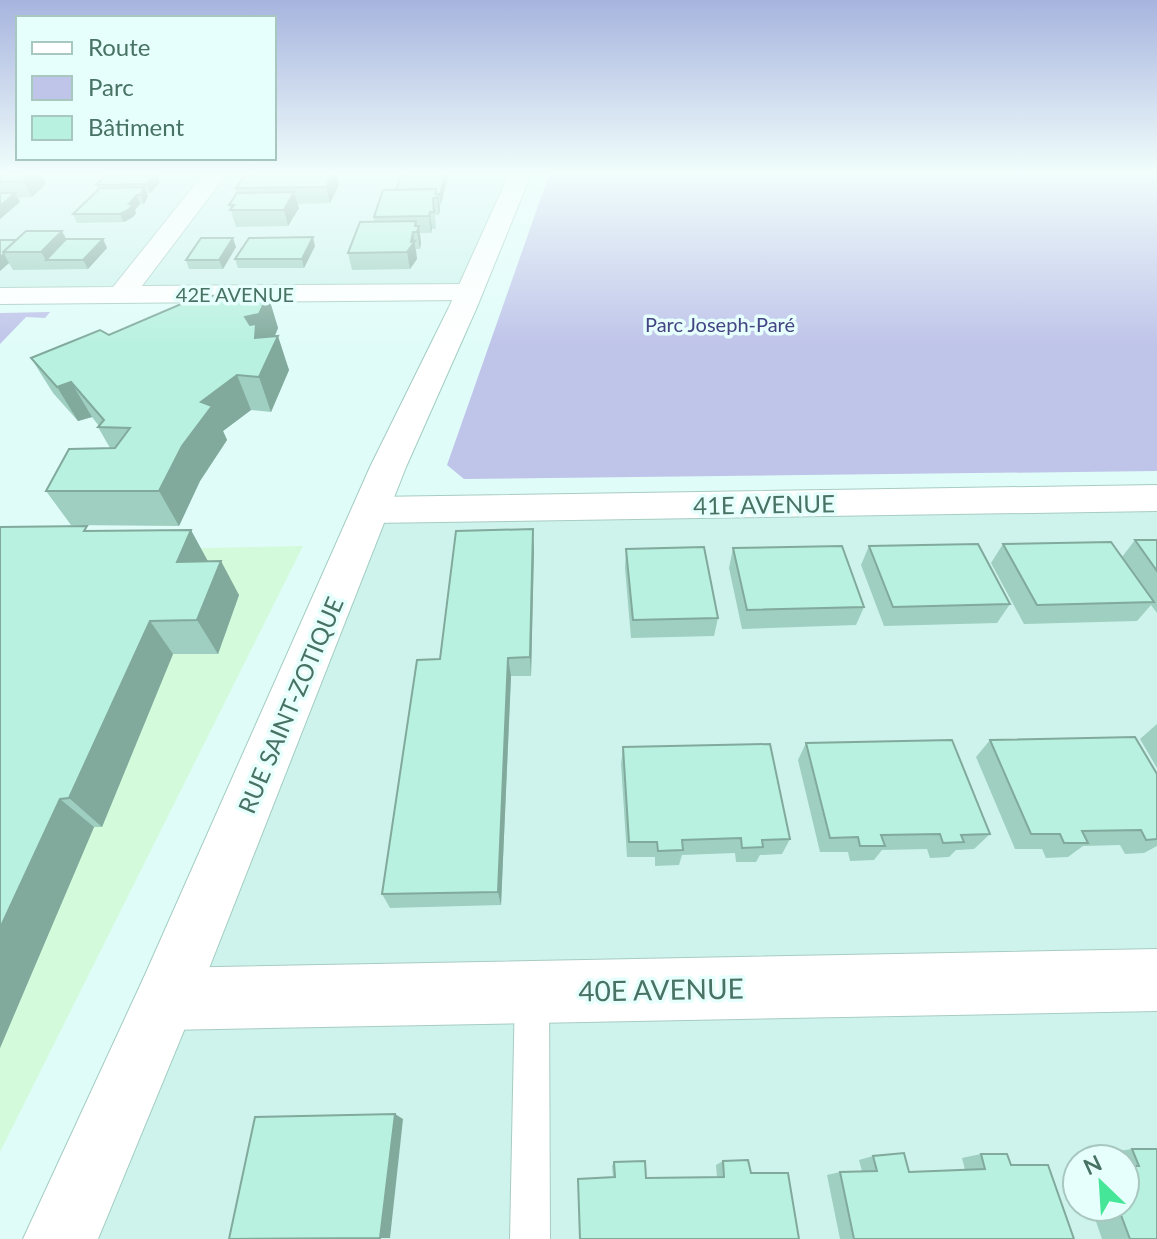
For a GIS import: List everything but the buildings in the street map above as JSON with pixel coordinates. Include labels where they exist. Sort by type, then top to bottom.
[{"type":"street","points":[[121,295],[172,230]]},
{"type":"street","name":"RUE SAINT-ZOTIQUE","points":[[60,1239],[166,999],[371,510],[496,230]]},
{"type":"street","name":"42E AVENUE","points":[[0,296],[469,292]]},
{"type":"street","name":"41E AVENUE","points":[[371,510],[1157,498]]},
{"type":"street","name":"40E AVENUE","points":[[166,999],[1157,980]]},
{"type":"lane","points":[[530,1239],[532,992]]},
{"type":"shaded area","points":[[0,230],[496,230],[469,292],[0,297]]},
{"type":"shaded area","points":[[1157,484],[1157,1239],[53,1239],[371,510]]},
{"type":"shaded area","points":[[303,546],[0,1152],[0,552]]},
{"type":"green space","name":"Parc Joseph-Paré","points":[[530,230],[1157,230],[1157,471],[464,479],[447,465]]},
{"type":"green space","points":[[50,312],[45,318],[26,317],[0,344],[0,313]]}]
